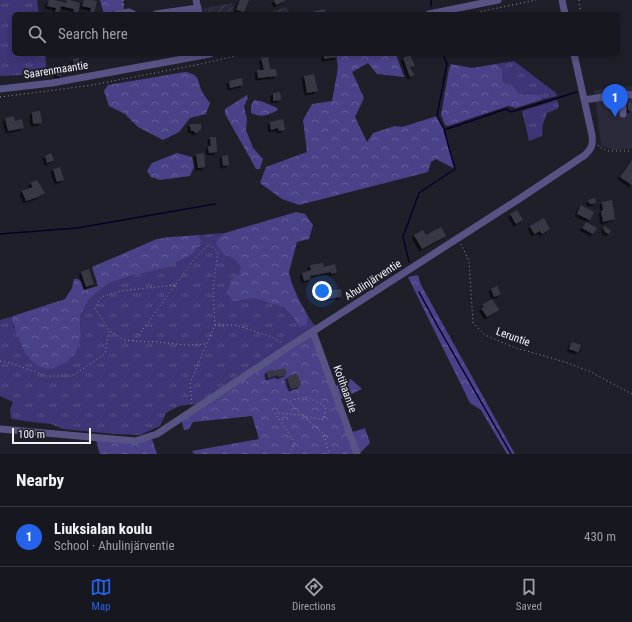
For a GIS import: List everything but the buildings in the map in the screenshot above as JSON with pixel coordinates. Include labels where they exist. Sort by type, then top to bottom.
[{"type":"street","points":[[439,12],[498,0]]},
{"type":"street","points":[[562,0],[565,12]]},
{"type":"street","points":[[168,12],[197,7]]},
{"type":"street","name":"Saarenmaantie","points":[[0,88],[52,83],[196,56]]},
{"type":"street","name":"Ahulinjärventie","points":[[0,429],[135,441],[157,434],[287,348],[519,199],[585,155],[591,149],[593,141],[592,135],[574,56]]},
{"type":"street","points":[[584,100],[623,94],[632,95]]},
{"type":"street","points":[[623,94],[623,114]]},
{"type":"street","name":"Kotihaantie","points":[[313,332],[357,454]]},
{"type":"path","points":[[479,12],[536,0]]},
{"type":"path","points":[[579,0],[581,12]]},
{"type":"path","points":[[0,97],[92,85],[235,56]]},
{"type":"path","points":[[597,142],[599,147],[609,151],[632,151]]},
{"type":"path","name":"Leruntie","points":[[458,238],[470,261],[473,323],[485,335],[512,347],[565,362],[591,372],[632,394]]},
{"type":"path","points":[[133,342],[193,260],[209,244],[218,252],[214,288],[215,325],[190,383],[193,410]]},
{"type":"path","points":[[175,285],[120,291],[101,297],[95,308],[109,330],[124,340],[133,342],[158,342],[185,345],[207,344]]},
{"type":"path","points":[[215,325],[236,325],[272,337],[283,343],[287,348]]},
{"type":"path","points":[[0,361],[11,363],[46,376],[72,376],[105,354],[109,330]]},
{"type":"path","points":[[290,454],[296,442],[275,413],[302,415],[322,420],[326,407],[308,397],[291,400],[289,402],[302,415],[324,434],[329,454]]},
{"type":"shaded area","points":[[232,3],[234,12],[203,12],[202,9]]},
{"type":"shaded area","points":[[286,7],[289,12],[271,12]]},
{"type":"shaded area","points":[[632,86],[632,149],[612,150],[601,145],[594,90]]},
{"type":"green space","points":[[0,0],[37,0],[39,12],[12,12],[12,56],[45,56],[47,72],[0,76]]},
{"type":"green space","points":[[100,0],[123,0],[124,9],[112,12],[103,12]]},
{"type":"green space","points":[[336,56],[397,56],[404,77],[377,74],[368,63],[352,72],[364,98],[355,117],[367,142],[373,133],[395,126],[402,127],[437,116],[444,130],[455,169],[436,159],[431,162],[428,172],[299,205],[282,199],[260,183],[266,167],[307,152],[303,120],[312,104],[332,101],[338,68]]},
{"type":"green space","points":[[514,61],[556,93],[557,96],[541,100],[541,95],[520,95],[514,87],[502,81],[502,69],[496,64]]},
{"type":"green space","points":[[451,64],[472,68],[496,64],[502,69],[502,81],[514,87],[520,95],[541,95],[541,100],[516,108],[508,106],[448,126],[445,125],[441,115]]},
{"type":"green space","points":[[185,72],[191,73],[197,77],[204,95],[210,103],[206,114],[190,118],[179,132],[163,140],[138,127],[125,114],[109,106],[104,91],[108,85]]},
{"type":"green space","points":[[247,95],[248,98],[244,106],[247,119],[246,130],[253,148],[263,159],[260,169],[256,169],[225,114],[225,109]]},
{"type":"green space","points":[[254,100],[276,107],[278,110],[265,115],[251,113],[251,106]]},
{"type":"green space","points":[[557,100],[559,106],[557,109],[547,113],[543,124],[542,136],[529,141],[522,111]]},
{"type":"green space","points":[[177,153],[192,157],[194,167],[190,176],[160,180],[151,177],[147,171],[152,163]]},
{"type":"green space","points":[[296,212],[305,214],[313,225],[309,239],[297,242],[289,272],[298,298],[308,316],[307,325],[299,327],[285,308],[254,298],[233,301],[227,293],[231,280],[239,274],[241,267],[234,259],[223,254],[216,243],[219,237],[225,233]]},
{"type":"green space","points":[[225,233],[219,237],[223,254],[234,259],[241,267],[240,274],[254,298],[285,308],[299,326],[307,325],[308,316],[315,326],[196,404],[179,406],[166,413],[160,426],[140,435],[63,429],[51,424],[11,419],[10,409],[13,402],[0,396],[0,320],[13,316],[12,321],[14,328],[81,336],[80,316],[89,299],[109,283],[133,275],[201,242],[199,235]]},
{"type":"green space","points":[[199,235],[201,242],[192,254],[168,267],[133,275],[109,283],[89,299],[80,316],[81,336],[76,352],[68,361],[52,369],[39,367],[25,353],[12,321],[13,316],[65,299],[72,288],[74,279],[78,279],[82,282],[84,290],[98,286],[92,267],[157,239]]},
{"type":"green space","points":[[418,275],[421,285],[515,454],[507,454],[481,410],[470,403],[408,277]]},
{"type":"green space","points":[[316,333],[335,386],[351,379],[362,389],[339,400],[350,433],[365,428],[370,443],[359,454],[194,454],[192,451],[259,439],[252,416],[193,422],[189,429],[184,430],[181,419]]},
{"type":"green space","points":[[151,436],[157,454],[100,454],[95,437],[135,441]]},
{"type":"waterway","points":[[431,0],[431,6]]},
{"type":"waterway","points":[[444,56],[447,64],[437,116],[444,129]]},
{"type":"waterway","points":[[409,262],[403,237],[419,193],[455,169],[444,130],[506,109],[511,112],[577,92]]},
{"type":"waterway","points":[[0,234],[77,228],[215,204]]},
{"type":"waterway","points":[[419,292],[511,454]]},
{"type":"place","name":"Liuksialan koulu","points":[[615,117]]}]
